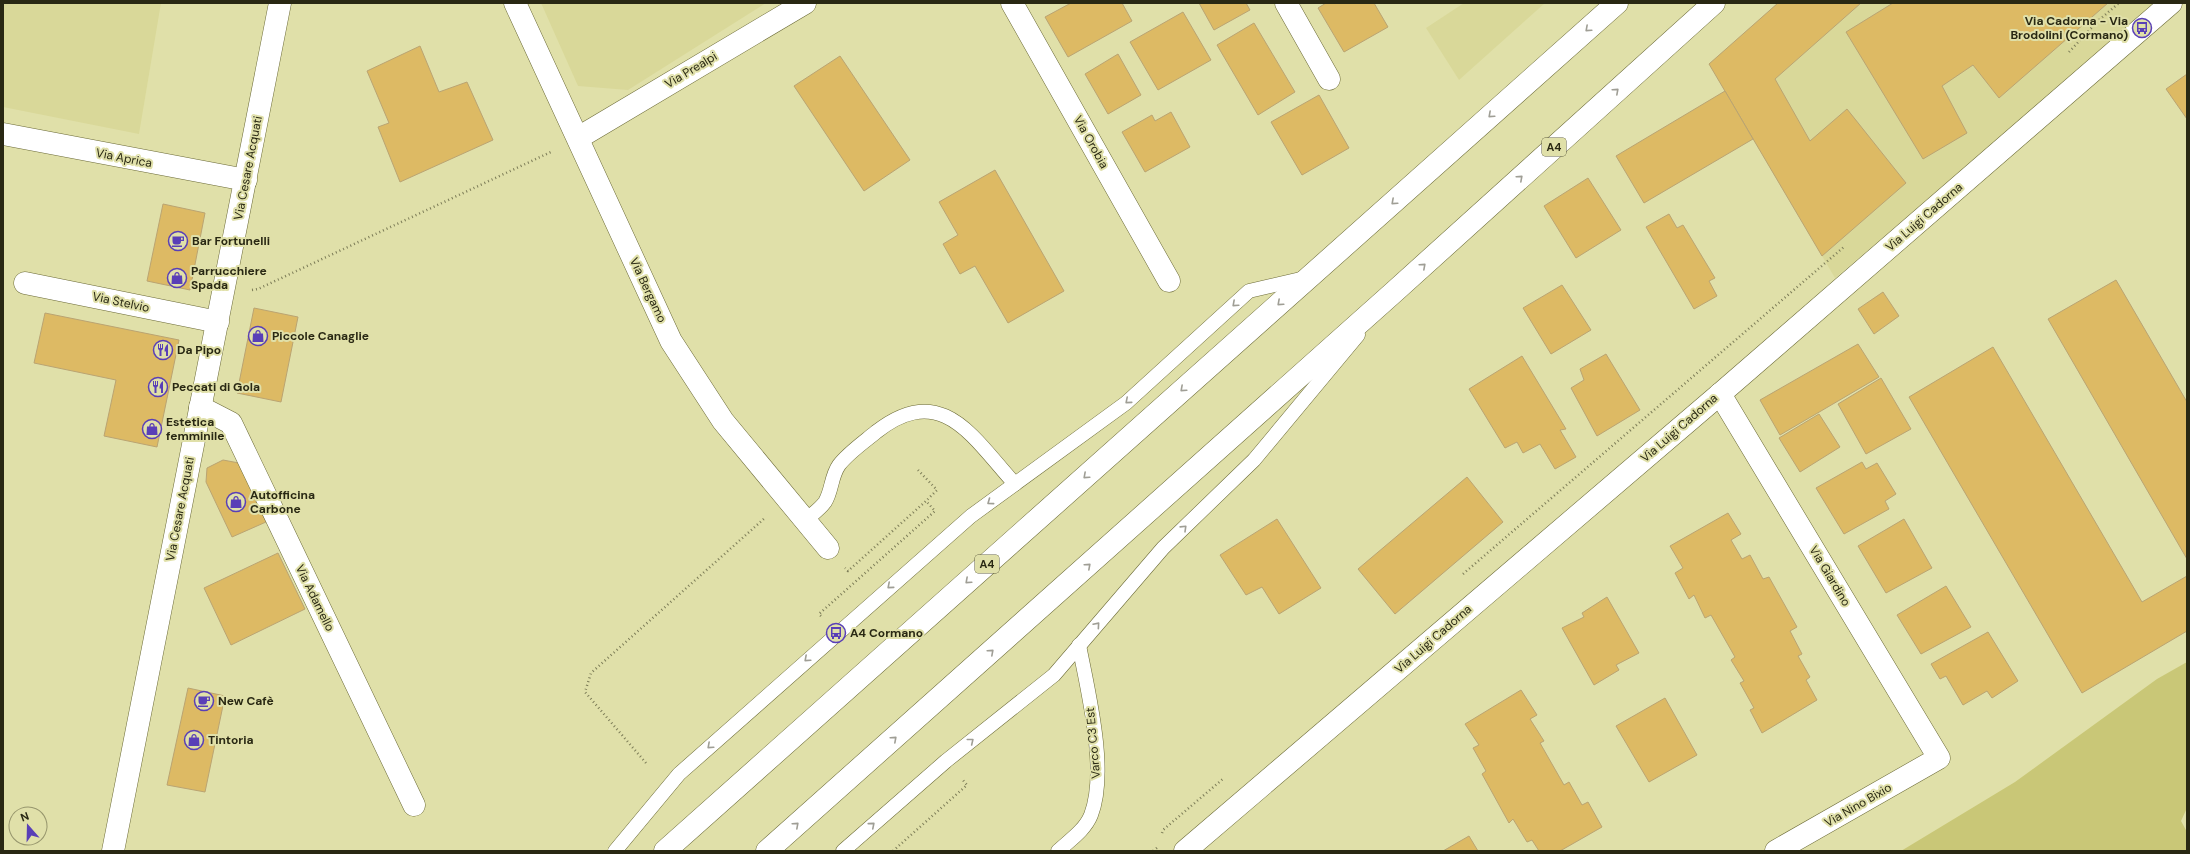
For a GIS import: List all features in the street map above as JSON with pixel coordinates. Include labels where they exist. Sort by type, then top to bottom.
[{"type":"main road","name":"Via Cesare Acquati","points":[[113,851],[280,3]]},
{"type":"main road","name":"Via Bergamo","points":[[515,3],[671,341],[722,421],[786,500],[828,548]]},
{"type":"main road","name":"Via Prealpi","points":[[578,138],[805,3]]},
{"type":"main road","name":"Via Orobia","points":[[1012,3],[1169,281]]},
{"type":"main road","points":[[1286,3],[1329,79]]},
{"type":"main road","name":"A4","points":[[665,851],[1617,3]]},
{"type":"main road","name":"A4","points":[[767,851],[1394,292],[1714,3]]},
{"type":"main road","name":"Via Luigi Cadorna","points":[[1185,851],[1720,394],[2171,3]]},
{"type":"main road","name":"Via Aprica","points":[[3,134],[246,180]]},
{"type":"main road","name":"Via Stelvio","points":[[25,283],[218,322]]},
{"type":"main road","name":"Via Giardino","points":[[1720,394],[1939,758]]},
{"type":"main road","name":"Via Adamello","points":[[200,407],[231,423],[414,805]]},
{"type":"main road","name":"Via Nino Bixio","points":[[1776,851],[1939,758]]},
{"type":"lane","points":[[615,851],[679,774],[836,633],[971,516],[1126,403],[1249,291],[1309,277]]},
{"type":"lane","points":[[843,851],[946,761],[1054,675],[1163,548],[1254,460],[1394,292]]},
{"type":"lane","points":[[805,521],[824,503],[839,465],[883,426],[895,418],[909,413],[923,411],[937,412],[949,417],[962,426],[1015,484]]},
{"type":"lane","name":"Varco C3 Est","points":[[1058,851],[1081,831],[1090,816],[1095,797],[1097,771],[1094,735],[1079,645]]},
{"type":"path","points":[[2068,53],[2099,20],[2119,3]]},
{"type":"path","points":[[224,293],[258,289],[578,138]]},
{"type":"path","points":[[1459,578],[1851,240]]},
{"type":"path","points":[[828,548],[848,571],[938,490],[918,470]]},
{"type":"path","points":[[646,763],[585,692],[591,673],[786,500]]},
{"type":"path","points":[[836,633],[819,614],[935,511],[926,502]]},
{"type":"path","points":[[893,851],[967,786],[946,761]]},
{"type":"path","points":[[1161,836],[1163,830],[1229,773]]},
{"type":"path","points":[[1154,851],[1158,847],[1160,841]]},
{"type":"shaded area","points":[[3,3],[161,3],[139,134],[3,107]]},
{"type":"shaded area","points":[[541,3],[766,3],[628,90],[578,86]]},
{"type":"shaded area","points":[[1464,3],[1545,3],[1459,80],[1426,28]]},
{"type":"shaded area","points":[[1778,3],[2160,3],[1835,278],[1709,64]]},
{"type":"shaded area","points":[[2187,662],[2187,808],[2181,821],[2187,832],[2187,851],[1901,851],[2015,782],[2157,679]]},
{"type":"building","points":[[1071,3],[1122,3],[1132,21],[1068,57],[1045,17]]},
{"type":"building","points":[[1199,3],[1246,3],[1250,10],[1214,30]]},
{"type":"building","points":[[1326,3],[1374,3],[1388,27],[1344,52],[1318,8]]},
{"type":"building","points":[[1778,3],[1861,3],[1775,79],[1810,141],[1847,109],[1906,183],[1822,256],[1709,64]]},
{"type":"building","points":[[1893,3],[2108,3],[1999,98],[1973,65],[1942,86],[1967,133],[1923,159],[1846,32]]},
{"type":"building","points":[[1183,12],[1211,60],[1158,90],[1130,42]]},
{"type":"building","points":[[1254,23],[1295,92],[1258,115],[1217,45]]},
{"type":"building","points":[[420,46],[439,92],[467,82],[493,140],[400,182],[378,127],[389,123],[367,71]]},
{"type":"building","points":[[1118,54],[1141,95],[1108,114],[1085,74]]},
{"type":"building","points":[[840,56],[910,160],[864,191],[794,86]]},
{"type":"building","points":[[2187,74],[2187,119],[2166,89]]},
{"type":"building","points":[[1725,91],[1753,139],[1644,203],[1616,156]]},
{"type":"building","points":[[1319,95],[1349,148],[1302,175],[1271,122]]},
{"type":"building","points":[[1171,112],[1190,147],[1145,172],[1122,132],[1152,115],[1155,121]]},
{"type":"building","points":[[995,170],[1064,291],[1008,323],[975,266],[960,274],[943,244],[958,235],[939,202]]},
{"type":"building","points":[[1588,178],[1621,230],[1576,258],[1544,206]]},
{"type":"building","points":[[163,204],[205,213],[190,290],[147,281]]},
{"type":"building","points":[[1669,214],[1677,228],[1683,225],[1715,278],[1709,281],[1717,296],[1694,309],[1646,227]]},
{"type":"building","points":[[2116,280],[2187,402],[2187,559],[2048,319]]},
{"type":"building","points":[[1562,285],[1591,330],[1551,354],[1523,308]]},
{"type":"building","points":[[1883,292],[1899,316],[1874,334],[1858,309]]},
{"type":"building","points":[[254,308],[298,317],[281,402],[237,393]]},
{"type":"building","points":[[45,313],[179,340],[157,447],[104,436],[116,380],[34,363]]},
{"type":"building","points":[[1858,344],[1879,377],[1780,435],[1760,400]]},
{"type":"building","points":[[1993,347],[2142,602],[2187,576],[2187,631],[2082,693],[1909,397]]},
{"type":"building","points":[[1606,354],[1640,410],[1597,436],[1571,388],[1584,380],[1580,369]]},
{"type":"building","points":[[1522,356],[1566,429],[1560,430],[1576,457],[1555,469],[1540,444],[1523,453],[1517,442],[1505,448],[1469,389]]},
{"type":"building","points":[[1881,378],[1911,429],[1866,454],[1838,404]]},
{"type":"building","points":[[1819,414],[1840,447],[1800,472],[1779,438]]},
{"type":"building","name":"Autofficina Carbone","points":[[223,460],[239,463],[266,522],[232,537],[206,482],[207,468]]},
{"type":"building","points":[[1862,462],[1866,469],[1877,463],[1896,494],[1885,501],[1889,509],[1844,534],[1816,488]]},
{"type":"building","points":[[1467,477],[1503,522],[1395,614],[1358,569]]},
{"type":"building","points":[[1728,513],[1741,534],[1731,540],[1742,559],[1750,555],[1763,579],[1769,577],[1797,627],[1790,631],[1802,654],[1798,656],[1810,677],[1806,680],[1817,700],[1762,733],[1750,710],[1754,708],[1740,683],[1744,681],[1731,660],[1735,657],[1711,615],[1705,618],[1694,595],[1689,599],[1675,573],[1683,568],[1670,546]]},
{"type":"building","points":[[1277,519],[1321,588],[1279,614],[1262,587],[1246,595],[1220,555]]},
{"type":"building","points":[[1904,519],[1932,568],[1886,593],[1858,546]]},
{"type":"building","points":[[278,553],[305,609],[231,645],[204,588]]},
{"type":"building","points":[[1946,586],[1971,627],[1921,654],[1897,615]]},
{"type":"building","points":[[1607,597],[1639,653],[1616,665],[1619,670],[1594,685],[1562,628],[1584,617],[1582,613]]},
{"type":"building","points":[[1988,632],[2018,681],[1992,698],[1987,691],[1963,705],[1946,676],[1940,679],[1931,664]]},
{"type":"building","points":[[188,688],[225,696],[205,792],[167,785]]},
{"type":"building","points":[[1521,690],[1537,715],[1530,719],[1544,741],[1540,743],[1564,785],[1569,782],[1582,805],[1588,802],[1602,827],[1560,851],[1539,851],[1532,840],[1527,842],[1513,819],[1509,823],[1482,774],[1486,771],[1473,748],[1479,745],[1465,724]]},
{"type":"building","points":[[1665,698],[1697,755],[1649,782],[1616,726]]},
{"type":"building","points":[[1469,836],[1478,851],[1443,851]]},
{"type":"place","name":"Via Cadorna - Via Brodolini (Cormano)","points":[[2142,28]]},
{"type":"place","name":"Bar Fortunelli","points":[[178,241]]},
{"type":"place","name":"Parrucchiere Spada","points":[[177,278]]},
{"type":"place","name":"Piccole Canaglie","points":[[258,336]]},
{"type":"place","name":"Da Pipo","points":[[163,350]]},
{"type":"place","name":"Peccati di Gola","points":[[158,387]]},
{"type":"place","name":"Estetica femminile","points":[[152,429]]},
{"type":"place","name":"Autofficina Carbone","points":[[236,502]]},
{"type":"place","name":"A4 Cormano","points":[[836,633]]},
{"type":"place","name":"New Cafè","points":[[204,701]]},
{"type":"place","name":"Tintoria","points":[[194,740]]}]
